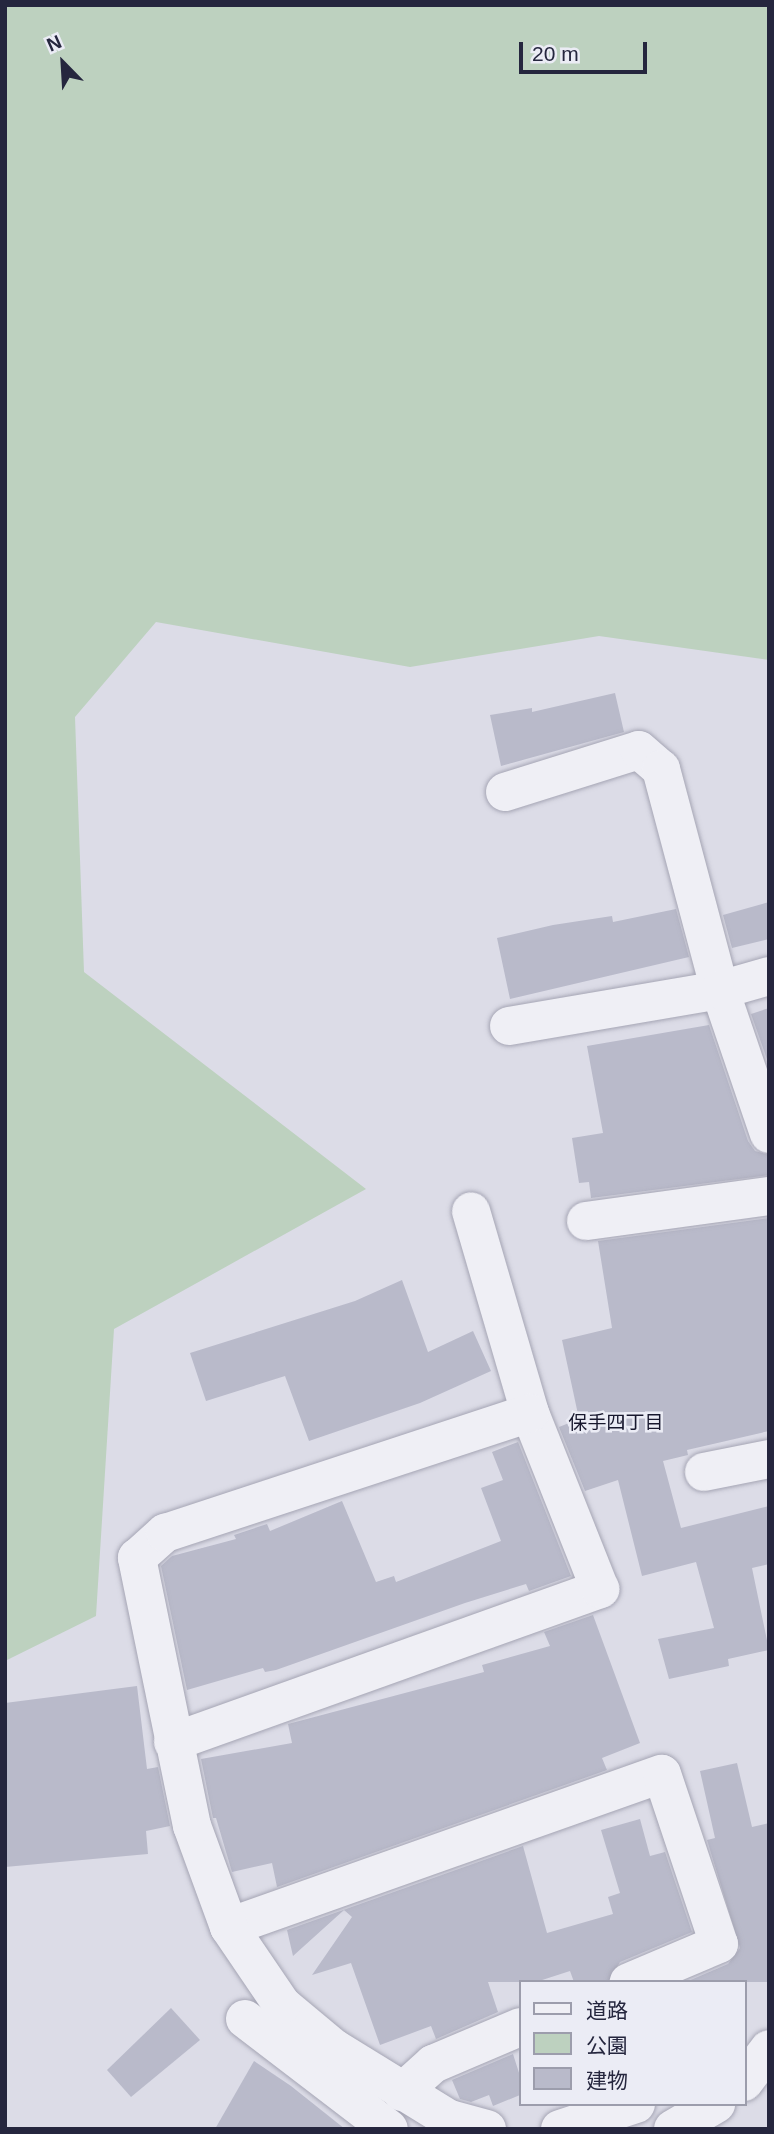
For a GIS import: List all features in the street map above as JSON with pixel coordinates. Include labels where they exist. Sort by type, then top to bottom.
[{"type":"street","points":[[505,792],[639,750],[661,769],[720,990],[769,1134]]},
{"type":"street","points":[[509,1026],[720,990],[769,976]]},
{"type":"street","points":[[586,1221],[769,1196]]},
{"type":"street","points":[[173,1742],[600,1589],[530,1413],[471,1211]]},
{"type":"street","points":[[487,2129],[449,2119],[335,2049],[282,2004],[229,1927],[192,1826],[137,1558],[165,1533],[530,1413]]},
{"type":"street","points":[[704,1472],[769,1459]]},
{"type":"street","points":[[229,1927],[662,1774],[719,1944],[634,1980]]},
{"type":"street","points":[[245,2020],[389,2129]]},
{"type":"street","points":[[402,2092],[433,2064],[518,2028]]},
{"type":"street","points":[[746,2044],[769,2030]]},
{"type":"street","points":[[746,2079],[769,2049]]},
{"type":"street","points":[[560,2129],[630,2106]]},
{"type":"street","points":[[673,2129],[716,2113]]},
{"type":"green space","points":[[5,5],[769,5],[769,660],[599,636],[410,667],[156,622],[75,717],[84,972],[366,1189],[114,1329],[96,1616],[5,1661]]},
{"type":"building","points":[[615,693],[624,732],[501,766],[490,715],[532,708],[532,712]]},
{"type":"building","points":[[769,902],[769,939],[732,948],[723,915]]},
{"type":"building","points":[[676,909],[689,957],[510,999],[497,938],[553,925],[612,916],[613,922]]},
{"type":"building","points":[[769,1008],[769,1065],[751,1014]]},
{"type":"building","points":[[709,1025],[748,1141],[755,1151],[769,1155],[769,1175],[591,1198],[589,1182],[579,1183],[572,1138],[603,1133],[587,1046]]},
{"type":"building","points":[[769,1218],[769,1431],[687,1450],[688,1455],[663,1461],[681,1528],[769,1506],[769,1564],[752,1568],[769,1650],[728,1659],[729,1666],[669,1679],[658,1639],[714,1628],[696,1562],[642,1576],[618,1480],[585,1491],[559,1427],[579,1419],[562,1340],[612,1328],[598,1241]]},
{"type":"building","points":[[402,1280],[428,1352],[473,1331],[491,1371],[420,1403],[309,1441],[285,1376],[206,1401],[190,1353],[355,1301]]},
{"type":"building","points":[[518,1442],[571,1576],[529,1591],[526,1584],[465,1603],[276,1670],[265,1672],[263,1668],[187,1690],[161,1566],[172,1556],[236,1539],[234,1535],[267,1524],[270,1531],[342,1501],[376,1582],[394,1576],[396,1582],[501,1541],[481,1488],[503,1480],[492,1452]]},
{"type":"building","points":[[593,1615],[640,1743],[602,1758],[607,1770],[277,1887],[272,1863],[232,1872],[216,1818],[213,1818],[201,1759],[292,1743],[288,1724],[484,1672],[482,1665],[550,1646],[544,1632]]},
{"type":"building","points":[[137,1686],[147,1769],[158,1767],[170,1826],[146,1831],[148,1854],[5,1867],[5,1703]]},
{"type":"building","points":[[737,1763],[752,1827],[769,1823],[769,1982],[691,1980],[728,1964],[740,1948],[707,1840],[715,1838],[700,1771]]},
{"type":"building","points":[[640,1819],[650,1856],[665,1852],[692,1932],[620,1962],[609,1980],[573,1980],[570,1971],[542,1980],[488,1982],[498,2012],[436,2039],[431,2026],[380,2045],[351,1963],[312,1975],[352,1917],[344,1910],[293,1956],[287,1930],[523,1846],[547,1933],[613,1914],[608,1897],[620,1893],[601,1830]]},
{"type":"building","points":[[171,2008],[200,2040],[131,2097],[107,2070]]},
{"type":"building","points":[[513,2054],[518,2070],[518,2096],[493,2106],[489,2095],[471,2102],[460,2099],[452,2080]]},
{"type":"building","points":[[254,2061],[291,2086],[345,2129],[215,2129]]},
{"type":"district","name":"保手四丁目","points":[[616,1423]]}]
